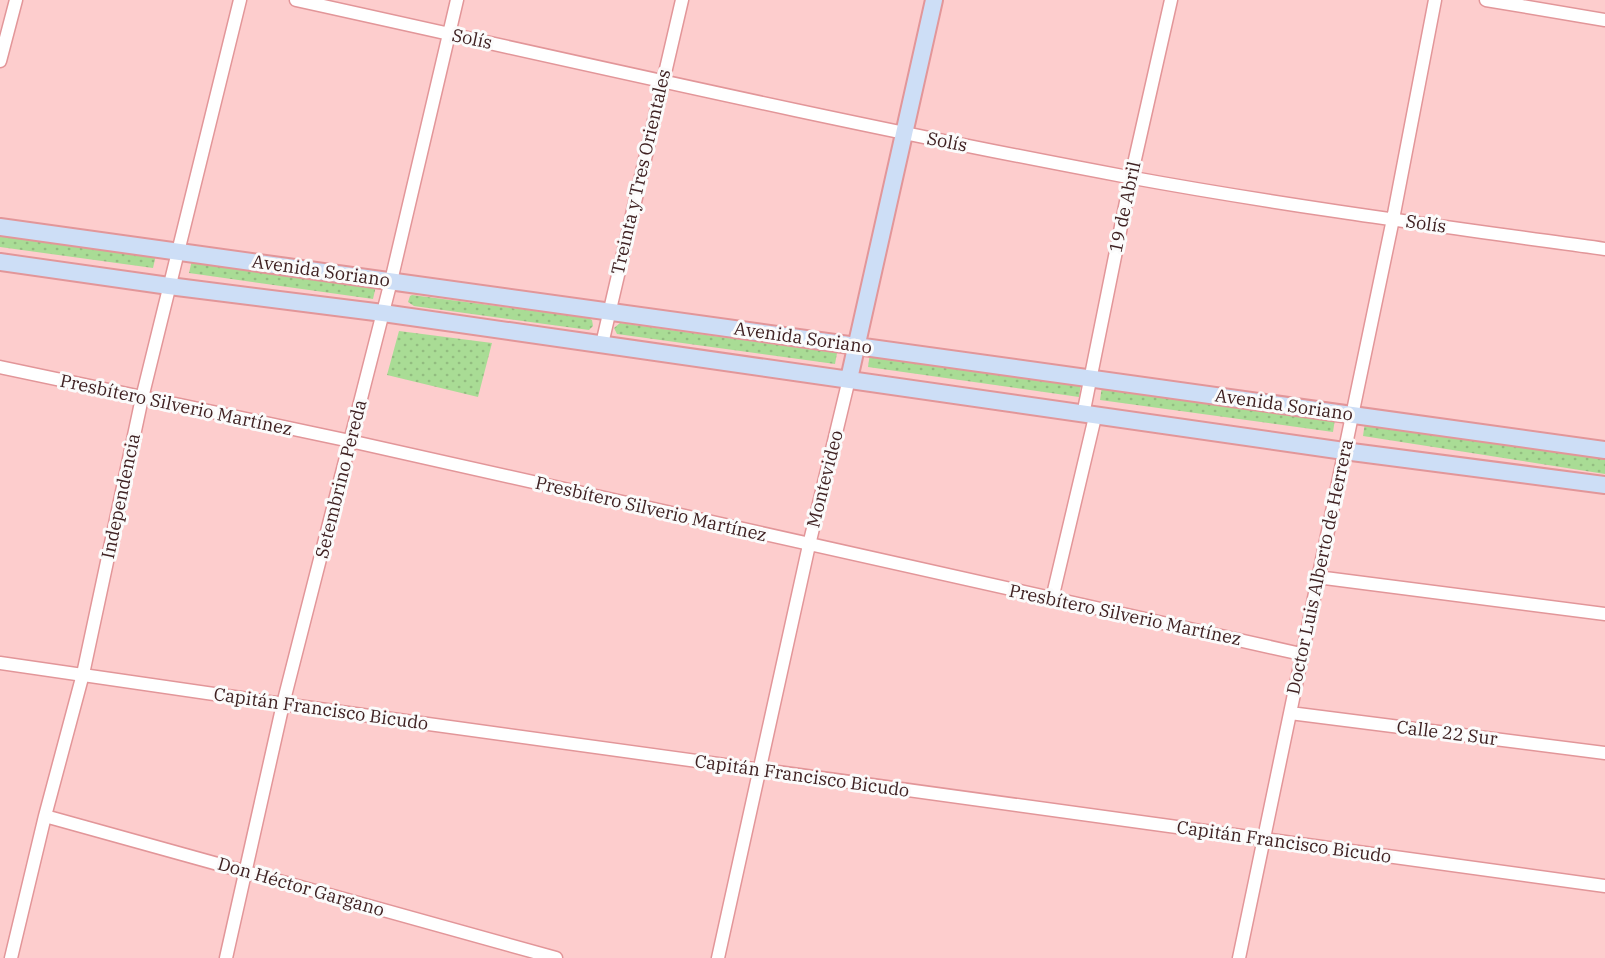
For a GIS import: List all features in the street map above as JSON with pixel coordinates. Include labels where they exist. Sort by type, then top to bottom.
[{"type":"street","points":[[0,61],[16,0]]},
{"type":"street","name":"Independencia","points":[[11,958],[45,816],[83,674],[142,398],[240,0]]},
{"type":"street","name":"Solís","points":[[296,0],[903,133],[1131,177],[1393,219],[1605,249]]},
{"type":"street","name":"Setembrino Pereda","points":[[226,958],[283,704],[391,281],[457,0]]},
{"type":"street","name":"Treinta y Tres Orientales","points":[[602,344],[682,0]]},
{"type":"street","name":"Montevideo","points":[[718,958],[809,545],[857,346],[934,0]]},
{"type":"street","name":"19 de Abril","points":[[1052,599],[1089,416],[1090,378],[1131,177],[1171,0]]},
{"type":"street","name":"Doctor Luis Alberto de Herrera","points":[[1239,958],[1393,219],[1435,0]]},
{"type":"street","points":[[1486,0],[1605,20]]},
{"type":"street","name":"Avenida Soriano","points":[[0,227],[1605,450]]},
{"type":"street","name":"Avenida Soriano","points":[[0,262],[602,344],[1089,416],[1605,485]]},
{"type":"street","name":"Presbítero Silverio Martínez","points":[[0,367],[350,441],[1301,654]]},
{"type":"street","points":[[1317,577],[1605,614]]},
{"type":"street","name":"Capitán Francisco Bicudo","points":[[0,663],[1605,886]]},
{"type":"street","name":"Calle 22 Sur","points":[[1290,713],[1605,753]]},
{"type":"street","name":"Don Héctor Gargano","points":[[45,816],[556,958]]},
{"type":"green space","points":[[0,234],[156,255],[153,268],[0,247]]},
{"type":"green space","points":[[192,260],[376,286],[373,299],[189,273]]},
{"type":"green space","points":[[412,295],[589,318],[593,326],[589,330],[414,306],[408,302]]},
{"type":"green space","points":[[620,323],[837,353],[835,364],[617,334],[614,328]]},
{"type":"green space","points":[[399,331],[492,343],[478,397],[387,375]]},
{"type":"green space","points":[[870,353],[1081,384],[1079,397],[868,367]]},
{"type":"green space","points":[[1102,386],[1335,419],[1333,432],[1100,400]]},
{"type":"green space","points":[[1365,422],[1605,459],[1605,474],[1363,436]]}]
